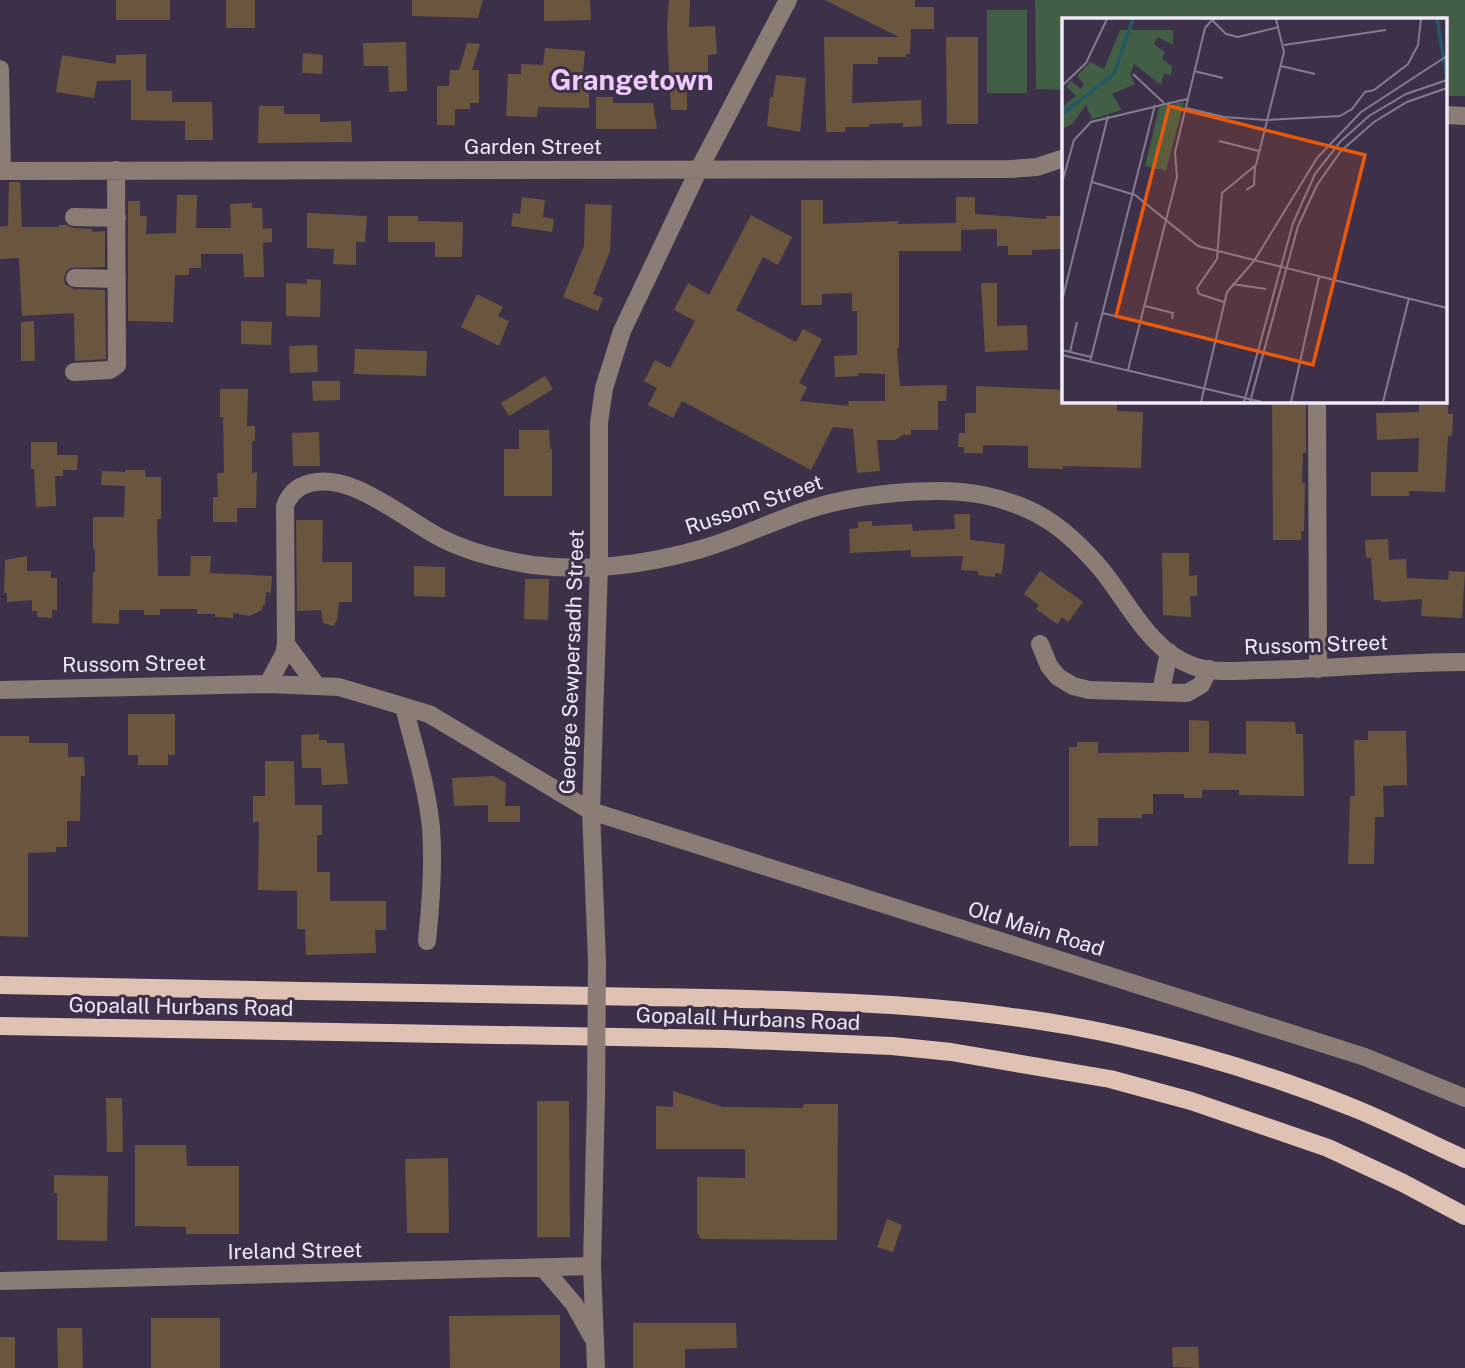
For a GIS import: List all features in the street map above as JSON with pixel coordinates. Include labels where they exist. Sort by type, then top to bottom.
[{"type":"main road","name":"Gopalall Hurbans Road","points":[[0,985],[888,1004],[1007,1016],[1120,1036],[1256,1073],[1357,1109],[1465,1160]]},
{"type":"main road","name":"Gopalall Hurbans Road","points":[[0,1026],[726,1040],[892,1046],[964,1054],[1110,1079],[1191,1101],[1328,1148],[1465,1216]]},
{"type":"street","name":"George Sewpersadh Street","points":[[596,1368],[592,1266],[597,961],[591,811],[599,566],[599,424],[609,366],[622,331],[699,169],[788,0]]},
{"type":"street","points":[[0,69],[1,171]]},
{"type":"street","name":"Garden Street","points":[[1,171],[1010,169],[1037,167],[1062,159]]},
{"type":"street","points":[[74,372],[116,368],[116,170]]},
{"type":"street","points":[[74,217],[117,218]]},
{"type":"street","points":[[75,278],[117,279]]},
{"type":"street","points":[[1317,402],[1318,669]]},
{"type":"street","name":"Russom Street","points":[[268,684],[284,654],[286,644],[285,506],[295,489],[321,481],[348,485],[441,538],[483,555],[540,566],[599,566],[662,558],[701,549],[837,501],[954,490],[982,494],[1023,505],[1049,519],[1074,540],[1101,570],[1144,628],[1169,652],[1195,667],[1318,669],[1465,662]]},
{"type":"street","points":[[286,644],[317,686]]},
{"type":"street","points":[[1040,644],[1053,672],[1073,686],[1089,690],[1191,692],[1202,685],[1209,669]]},
{"type":"street","points":[[1160,691],[1169,652]]},
{"type":"street","name":"Russom Street","points":[[0,690],[268,684],[339,687],[429,714],[591,811]]},
{"type":"street","points":[[404,707],[431,826],[432,896],[427,941]]},
{"type":"street","name":"Old Main Road","points":[[591,811],[1365,1057],[1465,1098]]},
{"type":"street","name":"Ireland Street","points":[[0,1280],[592,1266]]},
{"type":"street","points":[[544,1269],[574,1304],[596,1345]]},
{"type":"green space","points":[[1035,0],[1465,0],[1465,96],[1448,96],[1448,18],[1062,18],[1062,90],[1036,89]]},
{"type":"green space","points":[[987,10],[1027,10],[1027,93],[987,93]]},
{"type":"building","points":[[116,0],[170,0],[170,20],[116,20]]},
{"type":"building","points":[[226,0],[255,0],[255,28],[226,28]]},
{"type":"building","points":[[412,0],[483,0],[478,18],[412,16]]},
{"type":"building","points":[[544,0],[590,0],[591,20],[544,21]]},
{"type":"building","points":[[669,0],[690,0],[689,27],[715,26],[717,54],[708,55],[708,88],[687,90],[687,110],[671,110],[667,28]]},
{"type":"building","points":[[825,0],[915,0],[915,7],[934,7],[934,29],[911,29],[910,54],[906,54],[906,57],[878,57],[878,64],[853,64],[852,103],[921,100],[922,126],[903,127],[903,123],[869,124],[869,127],[845,127],[845,132],[826,132],[824,37],[899,37]]},
{"type":"building","points":[[946,37],[978,37],[978,124],[947,124]]},
{"type":"building","points":[[406,42],[407,91],[389,92],[388,66],[364,66],[363,43]]},
{"type":"building","points":[[467,43],[480,44],[472,70],[479,70],[479,103],[470,103],[470,109],[455,109],[455,125],[437,125],[437,86],[449,86],[450,70],[459,70]]},
{"type":"building","points":[[545,48],[585,51],[583,73],[589,72],[589,108],[538,107],[537,117],[506,116],[508,74],[521,74],[521,64],[543,65]]},
{"type":"building","points":[[303,53],[323,55],[322,74],[302,73]]},
{"type":"building","points":[[146,54],[146,91],[172,91],[172,102],[212,102],[213,140],[185,140],[185,121],[131,120],[131,80],[97,81],[94,98],[56,92],[62,55],[116,64],[116,55]]},
{"type":"building","points":[[776,75],[806,78],[800,132],[767,126]]},
{"type":"building","points":[[596,97],[613,97],[613,103],[653,103],[657,129],[596,129]]},
{"type":"building","points":[[259,106],[284,106],[284,114],[320,114],[320,122],[351,121],[352,142],[258,143]]},
{"type":"building","points":[[9,182],[20,182],[22,227],[66,225],[92,229],[92,232],[105,231],[105,267],[70,268],[64,278],[65,284],[74,289],[105,290],[106,359],[75,361],[74,313],[22,316],[19,258],[0,259],[0,227],[8,226]]},
{"type":"building","points":[[177,195],[197,195],[196,228],[231,228],[230,204],[252,203],[252,208],[262,208],[263,229],[272,228],[272,242],[263,243],[264,277],[244,277],[243,254],[201,254],[201,268],[189,268],[189,275],[175,275],[173,322],[128,321],[128,201],[140,201],[140,216],[147,216],[146,234],[176,233]]},
{"type":"building","points":[[522,197],[545,200],[543,217],[554,219],[552,232],[511,226],[513,213],[520,214]]},
{"type":"building","points":[[956,197],[975,197],[975,214],[1046,219],[1046,216],[1062,216],[1062,249],[1032,250],[1032,255],[1008,255],[1008,246],[997,246],[997,229],[961,230],[961,251],[899,251],[897,348],[900,386],[947,385],[946,401],[938,401],[938,430],[911,430],[911,435],[903,435],[895,440],[877,440],[880,471],[857,473],[853,429],[833,427],[811,470],[682,401],[673,418],[648,405],[657,388],[644,381],[655,360],[670,368],[695,321],[674,310],[688,283],[709,295],[751,215],[792,237],[778,265],[763,257],[736,310],[796,342],[803,329],[822,339],[799,383],[807,387],[800,401],[849,406],[848,401],[885,401],[885,374],[858,373],[858,376],[835,377],[834,356],[857,355],[857,311],[852,311],[852,293],[822,294],[822,305],[801,305],[801,200],[823,200],[823,224],[898,221],[898,224],[956,223]]},
{"type":"building","points":[[585,204],[612,205],[610,251],[593,294],[603,298],[598,311],[563,297],[584,246]]},
{"type":"building","points":[[307,213],[367,216],[365,242],[356,242],[356,265],[333,264],[334,249],[307,248]]},
{"type":"building","points":[[388,216],[418,216],[418,221],[463,222],[462,257],[435,257],[435,242],[388,242]]},
{"type":"building","points":[[307,279],[321,280],[320,317],[286,316],[286,283],[307,284]]},
{"type":"building","points":[[981,283],[997,283],[997,326],[1027,325],[1028,350],[985,352]]},
{"type":"building","points":[[477,294],[503,307],[498,316],[509,321],[499,346],[461,327]]},
{"type":"building","points":[[34,321],[35,361],[21,361],[21,322]]},
{"type":"building","points":[[241,321],[272,322],[271,345],[241,344]]},
{"type":"building","points":[[317,345],[318,372],[290,373],[289,346]]},
{"type":"building","points":[[355,349],[427,351],[426,376],[354,374]]},
{"type":"building","points":[[545,376],[553,389],[509,416],[501,403]]},
{"type":"building","points":[[312,381],[340,381],[340,400],[313,401]]},
{"type":"building","points":[[976,386],[1062,390],[1062,402],[1117,402],[1117,411],[1143,412],[1141,468],[1028,468],[1028,446],[983,445],[983,453],[964,453],[964,447],[958,447],[959,433],[965,433],[965,413],[976,413]]},
{"type":"building","points":[[220,389],[248,389],[247,426],[255,426],[252,473],[257,472],[256,508],[237,508],[237,522],[213,522],[213,497],[218,497],[217,473],[224,473]]},
{"type":"building","points":[[1272,402],[1306,402],[1306,453],[1303,453],[1302,483],[1305,482],[1304,531],[1301,531],[1301,540],[1273,540]]},
{"type":"building","points":[[1419,402],[1448,402],[1448,414],[1453,414],[1452,436],[1448,436],[1445,492],[1409,491],[1409,496],[1371,496],[1371,472],[1418,472],[1419,438],[1377,440],[1376,413],[1419,412]]},
{"type":"building","points":[[519,430],[549,430],[552,449],[552,496],[504,496],[504,449],[519,449]]},
{"type":"building","points":[[319,432],[320,466],[293,466],[292,433]]},
{"type":"building","points":[[31,442],[57,442],[57,455],[78,455],[77,470],[63,470],[63,476],[55,476],[56,506],[36,507]]},
{"type":"building","points":[[145,470],[146,477],[161,477],[161,519],[157,519],[158,576],[190,576],[191,556],[211,556],[210,573],[272,576],[271,593],[266,592],[262,610],[249,616],[233,613],[233,618],[197,614],[197,609],[160,609],[160,615],[144,615],[144,610],[119,610],[119,624],[92,623],[95,572],[93,517],[124,517],[125,486],[101,485],[102,471]]},
{"type":"building","points":[[954,514],[970,514],[970,540],[1005,544],[1002,574],[995,573],[995,577],[978,575],[978,571],[961,570],[963,556],[911,557],[911,550],[850,553],[849,529],[858,528],[858,522],[872,521],[872,526],[912,524],[913,531],[955,529]]},
{"type":"building","points":[[296,520],[323,520],[322,562],[352,562],[352,602],[339,602],[337,620],[333,626],[323,623],[321,610],[297,611]]},
{"type":"building","points":[[1388,539],[1389,560],[1406,559],[1407,578],[1448,580],[1449,571],[1465,572],[1462,618],[1421,616],[1422,599],[1381,602],[1374,600],[1371,558],[1366,558],[1365,540]]},
{"type":"building","points":[[1162,553],[1189,553],[1189,576],[1197,575],[1197,596],[1190,596],[1191,617],[1163,615]]},
{"type":"building","points":[[27,556],[27,571],[51,571],[51,578],[57,578],[57,610],[52,610],[52,618],[37,617],[37,611],[32,611],[32,600],[7,602],[7,593],[4,593],[5,560]]},
{"type":"building","points":[[414,566],[445,567],[445,597],[414,596]]},
{"type":"building","points":[[1040,571],[1083,602],[1068,622],[1062,617],[1057,624],[1036,609],[1039,605],[1024,594]]},
{"type":"building","points":[[525,579],[549,579],[548,620],[524,619]]},
{"type":"building","points":[[128,714],[175,714],[175,755],[168,755],[168,765],[138,765],[138,755],[128,755]]},
{"type":"building","points":[[1189,720],[1209,721],[1209,753],[1246,754],[1246,721],[1295,722],[1296,734],[1303,734],[1304,796],[1239,795],[1239,790],[1202,790],[1202,798],[1184,798],[1184,794],[1153,794],[1153,814],[1142,814],[1142,818],[1098,818],[1098,846],[1069,846],[1069,747],[1077,747],[1077,742],[1098,742],[1098,753],[1189,752]]},
{"type":"building","points":[[1368,731],[1406,731],[1407,785],[1383,786],[1384,817],[1375,817],[1374,864],[1348,864],[1350,796],[1355,796],[1354,740],[1368,740]]},
{"type":"building","points":[[319,734],[319,740],[327,740],[327,743],[344,743],[348,784],[322,785],[321,768],[302,768],[301,735]]},
{"type":"building","points":[[0,736],[29,736],[29,743],[68,743],[68,757],[84,757],[85,776],[81,776],[80,821],[67,821],[67,847],[56,847],[56,852],[28,853],[28,937],[0,936]]},
{"type":"building","points":[[265,761],[294,761],[295,805],[322,805],[322,835],[317,835],[317,872],[330,872],[330,901],[386,901],[386,930],[375,930],[376,953],[306,955],[305,929],[297,929],[297,891],[258,890],[259,822],[253,822],[253,796],[265,796]]},
{"type":"building","points":[[494,776],[506,783],[505,806],[520,806],[520,822],[488,822],[488,805],[454,806],[452,778]]},
{"type":"building","points":[[673,1091],[723,1107],[803,1108],[804,1104],[838,1104],[837,1240],[701,1239],[697,1232],[697,1177],[745,1178],[745,1149],[656,1149],[656,1106],[673,1107]]},
{"type":"building","points":[[106,1098],[122,1098],[123,1152],[107,1152]]},
{"type":"building","points":[[537,1101],[569,1101],[570,1237],[537,1237]]},
{"type":"building","points":[[135,1145],[186,1145],[187,1166],[239,1166],[239,1234],[186,1234],[186,1227],[135,1226]]},
{"type":"building","points":[[448,1158],[449,1233],[407,1233],[405,1159]]},
{"type":"building","points":[[54,1175],[108,1176],[107,1241],[57,1240],[57,1193],[54,1193]]},
{"type":"building","points":[[887,1219],[902,1225],[893,1252],[877,1247]]},
{"type":"building","points":[[560,1315],[560,1368],[450,1368],[449,1316]]},
{"type":"building","points":[[151,1318],[220,1318],[220,1368],[151,1368]]},
{"type":"building","points":[[633,1323],[736,1323],[737,1348],[685,1349],[685,1368],[633,1368]]},
{"type":"building","points":[[57,1328],[82,1328],[83,1368],[58,1368]]},
{"type":"building","points":[[0,1337],[15,1337],[15,1368],[0,1368]]},
{"type":"building","points":[[1172,1347],[1198,1347],[1199,1368],[1173,1367]]},
{"type":"district","name":"Grangetown","points":[[632,80]]}]
